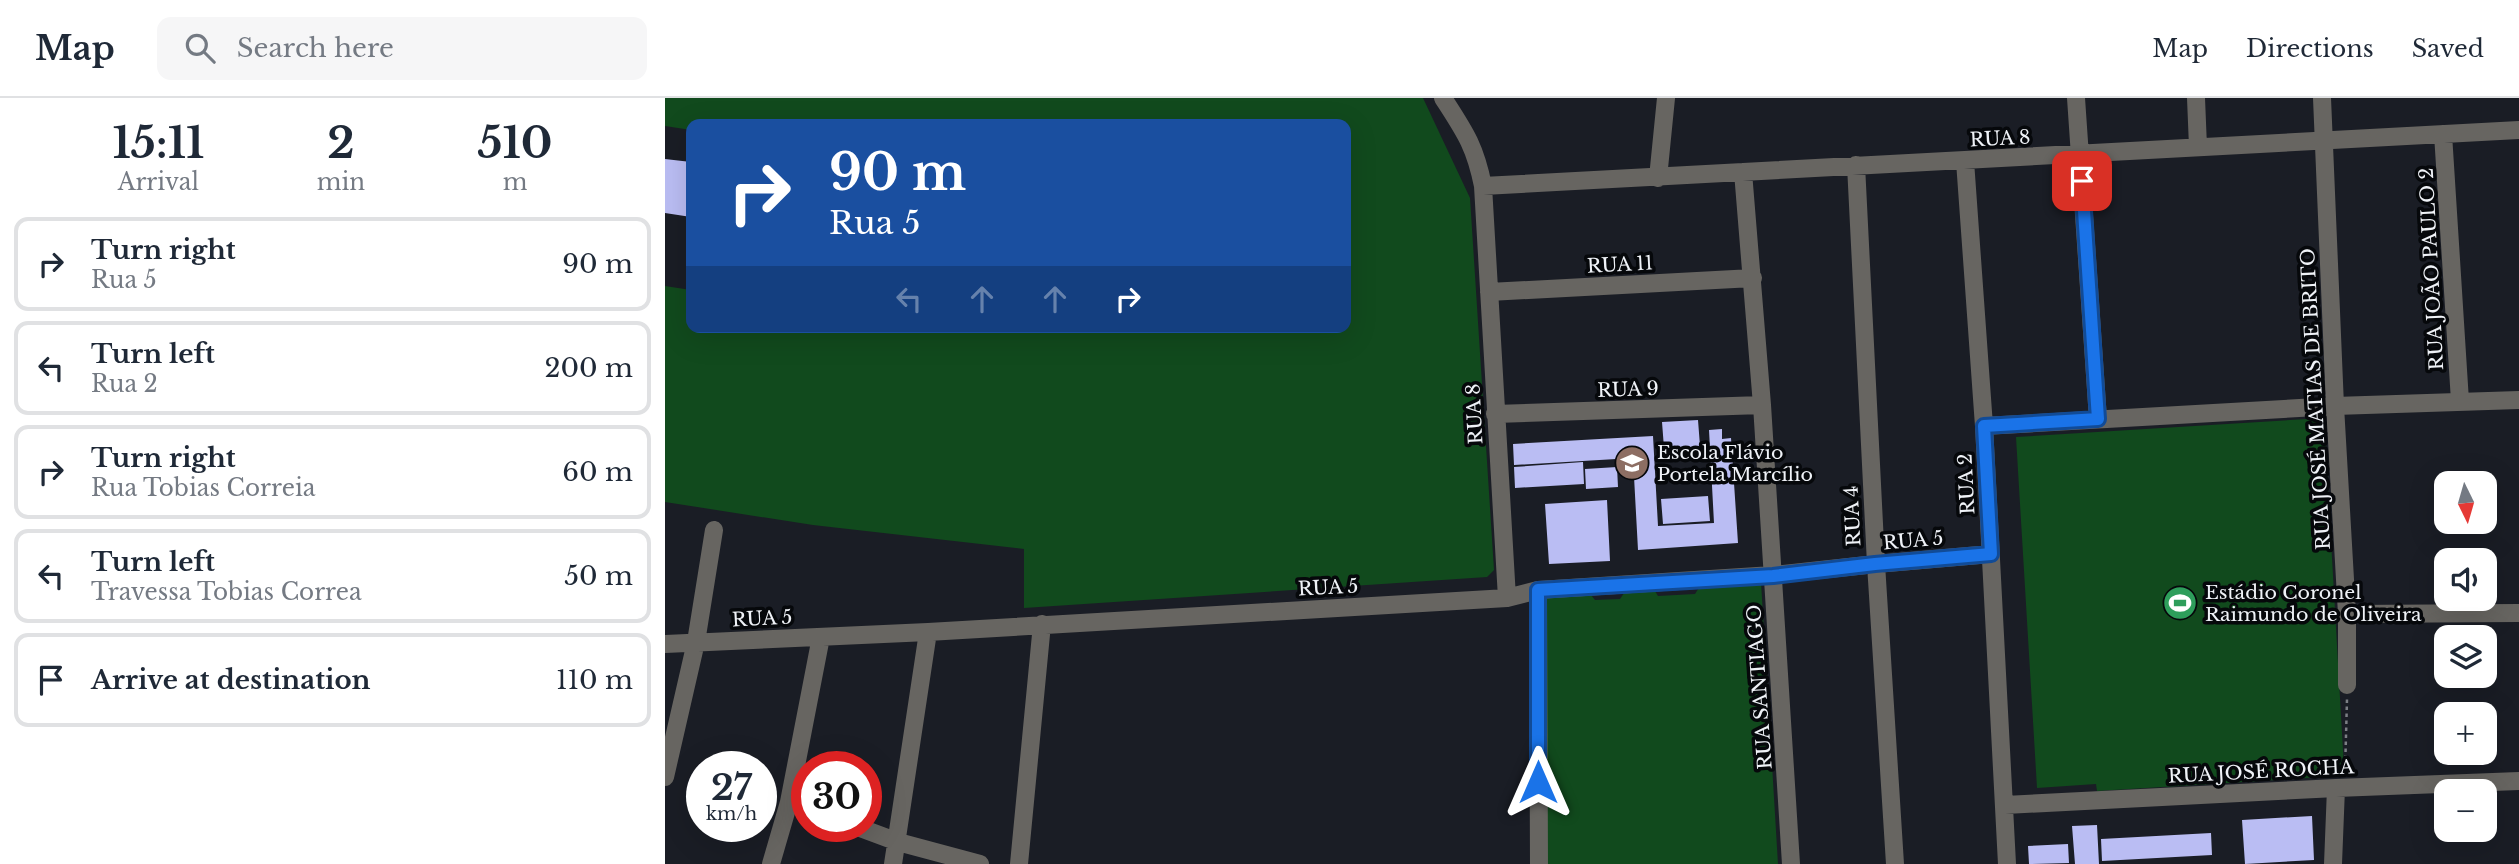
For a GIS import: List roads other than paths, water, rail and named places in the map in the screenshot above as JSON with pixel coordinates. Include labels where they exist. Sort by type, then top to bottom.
[{"type":"street","name":"RUA 8","points":[[1443,98],[1467,133],[1477,158],[1483,186],[1507,598]]},
{"type":"street","points":[[1658,178],[1666,98]]},
{"type":"street","points":[[2076,98],[2098,419]]},
{"type":"street","points":[[2196,98],[2198,147]]},
{"type":"street","name":"RUA JOSÉ MATIAS DE BRITO","points":[[2322,98],[2347,614],[2347,685]]},
{"type":"street","name":"RUA 8","points":[[1483,186],[2519,130]]},
{"type":"street","name":"RUA JOÃO PAULO 2","points":[[2443,134],[2460,401]]},
{"type":"street","name":"RUA 2","points":[[1965,161],[1984,426],[2007,864]]},
{"type":"street","name":"RUA 4","points":[[1856,165],[1875,564],[1895,864]]},
{"type":"street","name":"RUA SANTIAGO","points":[[1743,172],[1762,405],[1791,864]]},
{"type":"street","name":"RUA 11","points":[[1489,292],[1753,278]]},
{"type":"street","points":[[1984,426],[2335,406],[2519,400]]},
{"type":"street","name":"RUA 9","points":[[1495,414],[1762,405]]},
{"type":"street","points":[[665,777],[696,642],[714,530]]},
{"type":"street","name":"RUA 5","points":[[665,644],[928,632],[1507,598],[1538,590],[1773,576],[1991,554]]},
{"type":"street","points":[[1538,590],[1539,864]]},
{"type":"street","points":[[2347,614],[2519,613]]},
{"type":"street","points":[[1019,864],[1042,624]]},
{"type":"street","points":[[893,864],[928,632]]},
{"type":"street","points":[[771,864],[789,802],[821,636]]},
{"type":"street","name":"RUA JOSÉ ROCHA","points":[[2005,805],[2519,781]]},
{"type":"street","points":[[2333,864],[2336,788]]},
{"type":"street","points":[[882,836],[980,864]]},
{"type":"place","name":"Escola Flávio Portela Marcílio","points":[[1632,463]]},
{"type":"place","name":"Estádio Coronel Raimundo de Oliveira","points":[[2180,603]]}]
